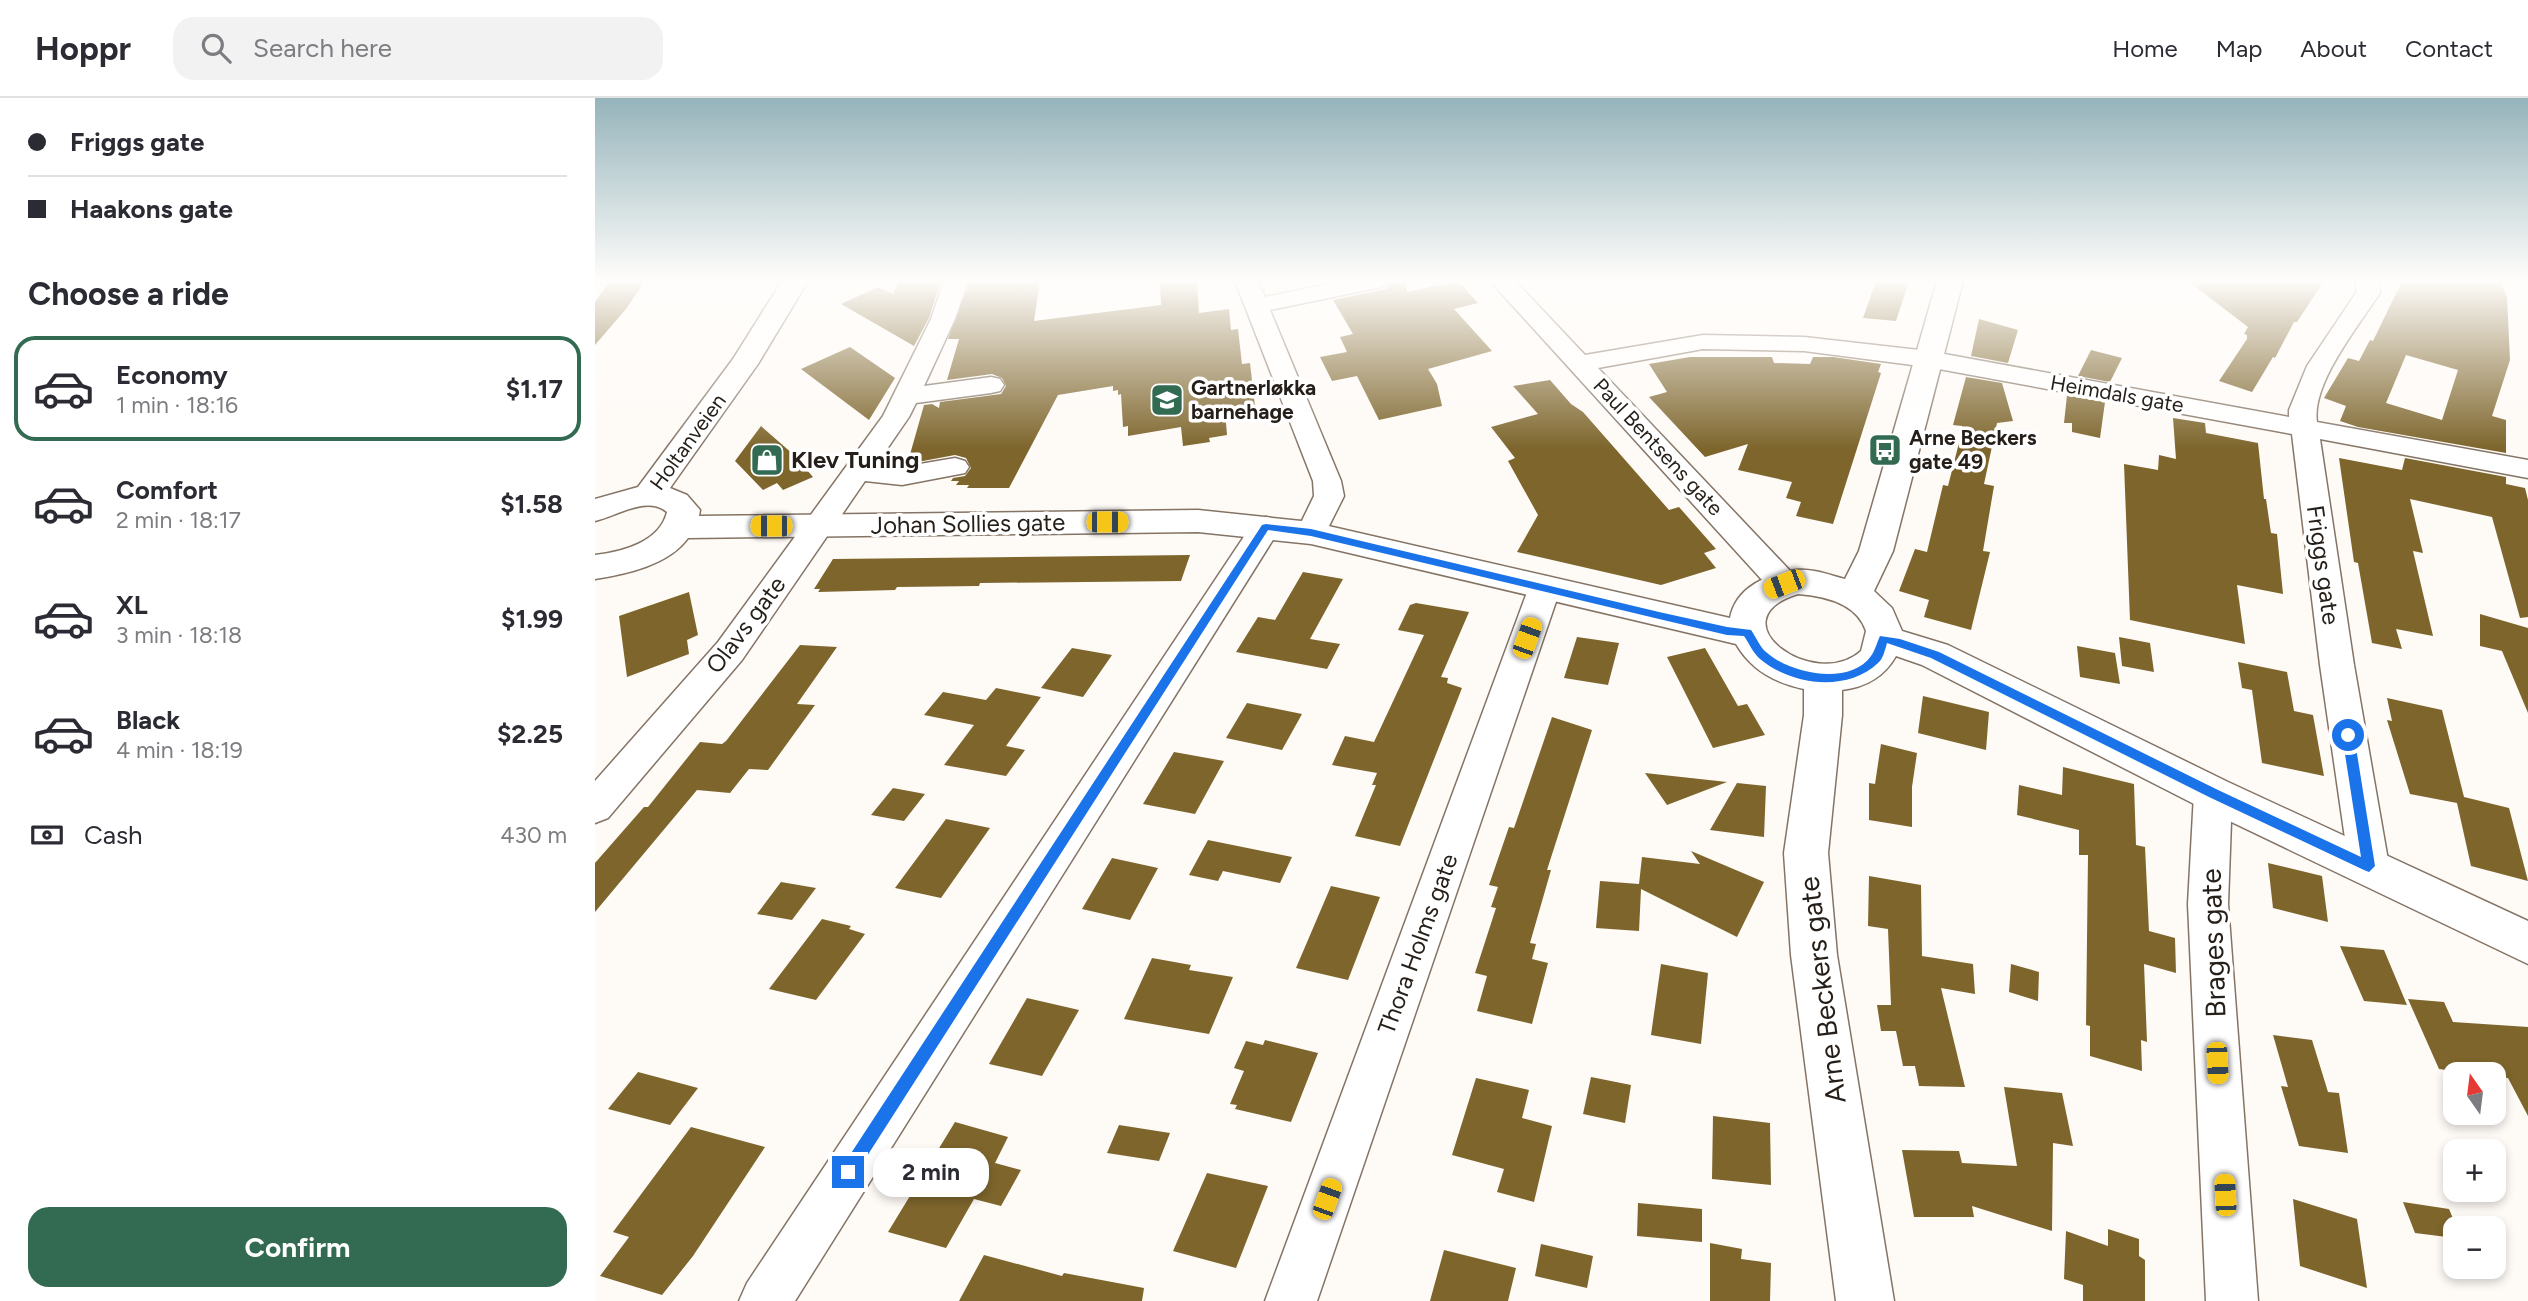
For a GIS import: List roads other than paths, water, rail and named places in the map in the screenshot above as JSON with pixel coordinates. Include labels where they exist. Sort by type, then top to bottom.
[{"type":"main road","name":"Holtanveien","points":[[648,496],[762,337]]},
{"type":"main road","points":[[1854,595],[1876,551],[1934,337]]},
{"type":"main road","name":"Holtanveien","points":[[595,511],[614,503],[648,496],[672,499],[684,510],[680,527],[646,553],[595,567]]},
{"type":"main road","name":"Johan Sollies gate","points":[[680,527],[1198,521],[1266,527],[1311,533],[1727,631],[1747,632]]},
{"type":"main road","points":[[1784,584],[1827,584],[1854,595],[1876,615],[1882,626],[1884,639],[1879,654],[1866,668],[1853,674],[1823,678],[1789,672],[1762,655],[1747,632],[1746,620],[1758,597],[1784,584]]},
{"type":"main road","points":[[1884,639],[1935,655],[2213,794],[2528,943]]},
{"type":"main road","name":"Arne Beckers gate","points":[[1823,678],[1823,715],[1806,853],[1814,955],[1865,1301]]},
{"type":"street","name":"Olavs gate","points":[[595,807],[730,651],[896,417],[934,337]]},
{"type":"street","points":[[1271,337],[1327,481],[1329,496],[1311,533]]},
{"type":"street","name":"Paul Bentsens gate","points":[[1555,337],[1784,584]]},
{"type":"street","name":"Friggs gate","points":[[2339,337],[2320,366],[2302,410],[2337,666],[2369,866]]},
{"type":"street","name":"Heimdals gate","points":[[1580,364],[1703,342],[1804,344],[1928,359],[2528,469]]},
{"type":"street","points":[[906,396],[991,385]]},
{"type":"street","points":[[857,472],[902,476],[954,467]]},
{"type":"street","points":[[765,1301],[1266,527]]},
{"type":"street","name":"Thora Holms gate","points":[[1291,1301],[1545,587]]},
{"type":"street","name":"Brages gate","points":[[2213,794],[2207,904],[2232,1301]]},
{"type":"place","name":"Gartnerløkka barnehage","points":[[1167,400]]},
{"type":"place","name":"Arne Beckers gate 49","points":[[1885,450]]},
{"type":"place","name":"Klev Tuning","points":[[767,460]]}]
